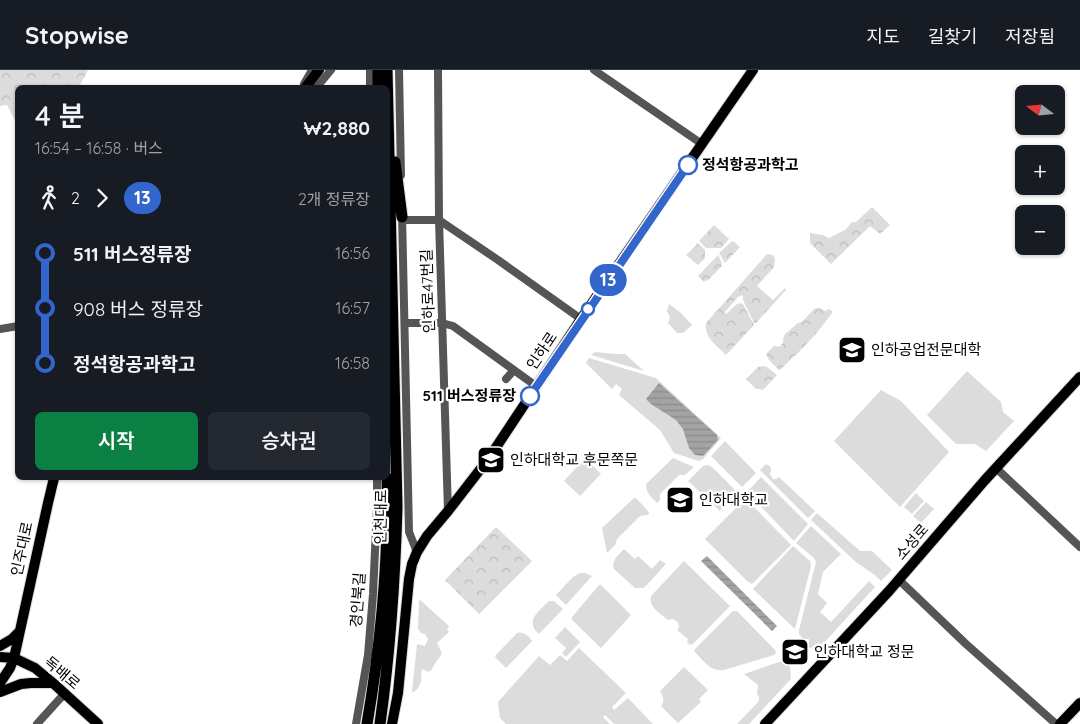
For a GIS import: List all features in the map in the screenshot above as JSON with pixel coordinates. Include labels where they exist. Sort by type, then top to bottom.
[{"type":"highway","points":[[378,70],[378,85]]},
{"type":"highway","name":"인천대로","points":[[387,70],[387,85]]},
{"type":"highway","points":[[390,147],[396,166],[402,219]]},
{"type":"highway","name":"인천대로","points":[[380,724],[387,676],[393,603],[397,507],[390,189]]},
{"type":"highway","name":"인천대로","points":[[367,724],[381,628],[385,570],[387,480]]},
{"type":"main road","points":[[306,85],[319,70]]},
{"type":"main road","name":"인하로","points":[[392,724],[398,693],[409,580],[412,564],[417,552],[427,536],[489,458],[581,319],[753,70]]},
{"type":"main road","name":"소성로","points":[[765,724],[899,580],[996,468],[1080,377]]},
{"type":"main road","name":"인주대로","points":[[0,683],[14,658],[54,480]]},
{"type":"main road","points":[[0,646],[12,639],[20,630]]},
{"type":"main road","name":"독배로","points":[[0,657],[14,658],[34,668],[98,724]]},
{"type":"main road","points":[[0,692],[21,684],[53,683]]},
{"type":"main road","points":[[1060,724],[1080,703]]},
{"type":"street","points":[[305,85],[312,70]]},
{"type":"street","points":[[318,85],[331,70]]},
{"type":"street","points":[[370,70],[370,85]]},
{"type":"street","points":[[399,70],[409,532],[417,552]]},
{"type":"street","name":"인하로47번길","points":[[438,70],[439,220],[448,511]]},
{"type":"street","points":[[594,70],[702,144]]},
{"type":"street","points":[[402,219],[439,220],[581,319]]},
{"type":"street","points":[[405,323],[442,323],[453,326],[536,386]]},
{"type":"street","points":[[0,329],[15,326]]},
{"type":"street","points":[[506,379],[514,370]]},
{"type":"street","points":[[996,468],[1080,547]]},
{"type":"street","name":"경인북길","points":[[356,724],[368,655],[373,604],[378,507],[377,480]]},
{"type":"street","points":[[899,580],[966,644],[1056,724]]},
{"type":"street","points":[[37,724],[64,694]]},
{"type":"green space","points":[[0,70],[88,70],[80,85],[15,85],[15,120],[7,105],[0,106]]},
{"type":"green space","points":[[872,207],[890,225],[880,234],[870,226],[831,264],[810,243],[810,233],[829,238],[845,230],[852,222],[856,222]]},
{"type":"green space","points":[[714,225],[729,239],[721,248],[706,248],[699,241]]},
{"type":"green space","points":[[733,241],[740,247],[725,263],[719,253]]},
{"type":"green space","points":[[698,243],[705,250],[705,258],[698,265],[686,255]]},
{"type":"green space","points":[[767,254],[773,255],[775,259],[774,267],[757,286],[773,300],[785,288],[786,290],[756,323],[754,323],[743,300],[743,295],[738,297],[725,312],[726,314],[737,304],[743,304],[754,325],[726,355],[709,337],[706,323]]},
{"type":"green space","points":[[718,255],[722,266],[704,282],[698,276]]},
{"type":"green space","points":[[669,304],[680,312],[692,325],[683,333],[677,333],[668,323],[670,317],[667,311]]},
{"type":"green space","points":[[817,308],[825,311],[829,309],[833,312],[815,335],[779,370],[766,354],[774,346],[779,347],[783,343],[785,334]]},
{"type":"green space","points":[[595,352],[625,354],[644,371],[591,355]]},
{"type":"green space","points":[[589,358],[656,378],[721,438],[703,459],[699,461],[674,453],[660,430],[619,395],[622,389],[616,384],[612,389],[586,363]]},
{"type":"green space","points":[[763,366],[777,375],[763,390],[755,388],[746,379],[758,367]]},
{"type":"green space","points":[[967,371],[1001,402],[1003,412],[1014,421],[986,451],[975,444],[956,444],[927,415]]},
{"type":"green space","points":[[881,390],[901,401],[949,452],[900,507],[834,441]]},
{"type":"green space","points":[[725,441],[756,473],[742,487],[711,456]]},
{"type":"green space","points":[[585,458],[601,474],[580,496],[564,481]]},
{"type":"green space","points":[[673,458],[694,467],[685,475],[679,475],[660,494],[660,500],[657,503],[648,492],[646,484]]},
{"type":"green space","points":[[766,464],[770,466],[770,474],[773,479],[779,477],[815,511],[808,518],[760,470]]},
{"type":"green space","points":[[708,465],[737,492],[720,511],[688,481],[703,466]]},
{"type":"green space","points":[[761,477],[808,524],[794,541],[747,492]]},
{"type":"green space","points":[[916,493],[924,501],[912,514],[904,507]]},
{"type":"green space","points":[[634,498],[649,512],[648,515],[640,516],[617,539],[615,545],[607,553],[602,528]]},
{"type":"green space","points":[[926,502],[934,509],[921,523],[913,516]]},
{"type":"green space","points":[[740,504],[752,505],[791,545],[752,584],[705,539]]},
{"type":"green space","points":[[817,513],[860,551],[872,551],[892,570],[881,581],[857,563],[811,520]]},
{"type":"green space","points":[[811,526],[841,554],[823,572],[818,594],[827,603],[820,612],[831,622],[869,581],[875,587],[822,645],[809,648],[809,639],[803,639],[799,634],[799,630],[816,562],[814,558],[796,543]]},
{"type":"green space","points":[[496,527],[532,561],[479,614],[445,580]]},
{"type":"green space","points":[[793,546],[810,561],[811,566],[795,629],[753,589]]},
{"type":"green space","points":[[624,549],[635,559],[638,556],[652,569],[660,560],[666,564],[646,586],[635,588],[613,566],[617,556]]},
{"type":"green space","points":[[684,561],[730,606],[691,645],[687,643],[688,639],[677,630],[679,627],[678,622],[673,619],[668,620],[655,610],[651,603],[651,596]]},
{"type":"green space","points":[[580,573],[592,576],[566,605],[556,595],[573,577]]},
{"type":"green space","points":[[599,585],[631,615],[601,648],[572,620],[572,617]]},
{"type":"green space","points":[[419,599],[449,626],[447,629],[449,632],[437,643],[442,653],[432,670],[428,672],[423,669],[420,686],[412,692],[417,644],[425,646],[428,639],[418,629]]},
{"type":"green space","points":[[549,601],[554,601],[563,609],[539,634],[533,625],[533,620],[537,612]]},
{"type":"green space","points":[[734,611],[737,611],[776,653],[724,670],[711,668],[694,651]]},
{"type":"green space","points":[[565,627],[580,642],[566,657],[562,653],[566,648],[555,638]]},
{"type":"green space","points":[[517,633],[526,634],[532,641],[506,668],[495,657]]},
{"type":"green space","points":[[579,648],[626,693],[612,707],[614,710],[628,698],[653,724],[614,724],[605,715],[603,717],[610,724],[506,724],[500,718],[498,702],[539,656],[550,665],[560,655],[567,661]]},
{"type":"green space","points":[[785,660],[790,667],[791,679],[749,724],[737,724],[759,701],[757,694],[758,685],[744,674]]},
{"type":"green space","points":[[684,667],[708,690],[699,699],[701,702],[678,723],[661,706],[663,699],[660,691]]},
{"type":"shaded area","points":[[659,383],[717,435],[718,440],[703,456],[695,455],[689,448],[683,429],[676,420],[646,399]]},
{"type":"shaded area","points":[[707,556],[777,626],[772,631],[701,561]]},
{"type":"bus line","name":"13","points":[[530,396],[688,165]]},
{"type":"place","name":"정석항공과학고","points":[[688,165]]},
{"type":"place","name":"인하공업전문대학","points":[[852,350]]},
{"type":"place","name":"511 버스정류장","points":[[530,396]]},
{"type":"place","name":"인하대학교 후문쪽문","points":[[491,460]]},
{"type":"place","name":"인하대학교","points":[[680,500]]},
{"type":"place","name":"인하대학교 정문","points":[[795,652]]}]
